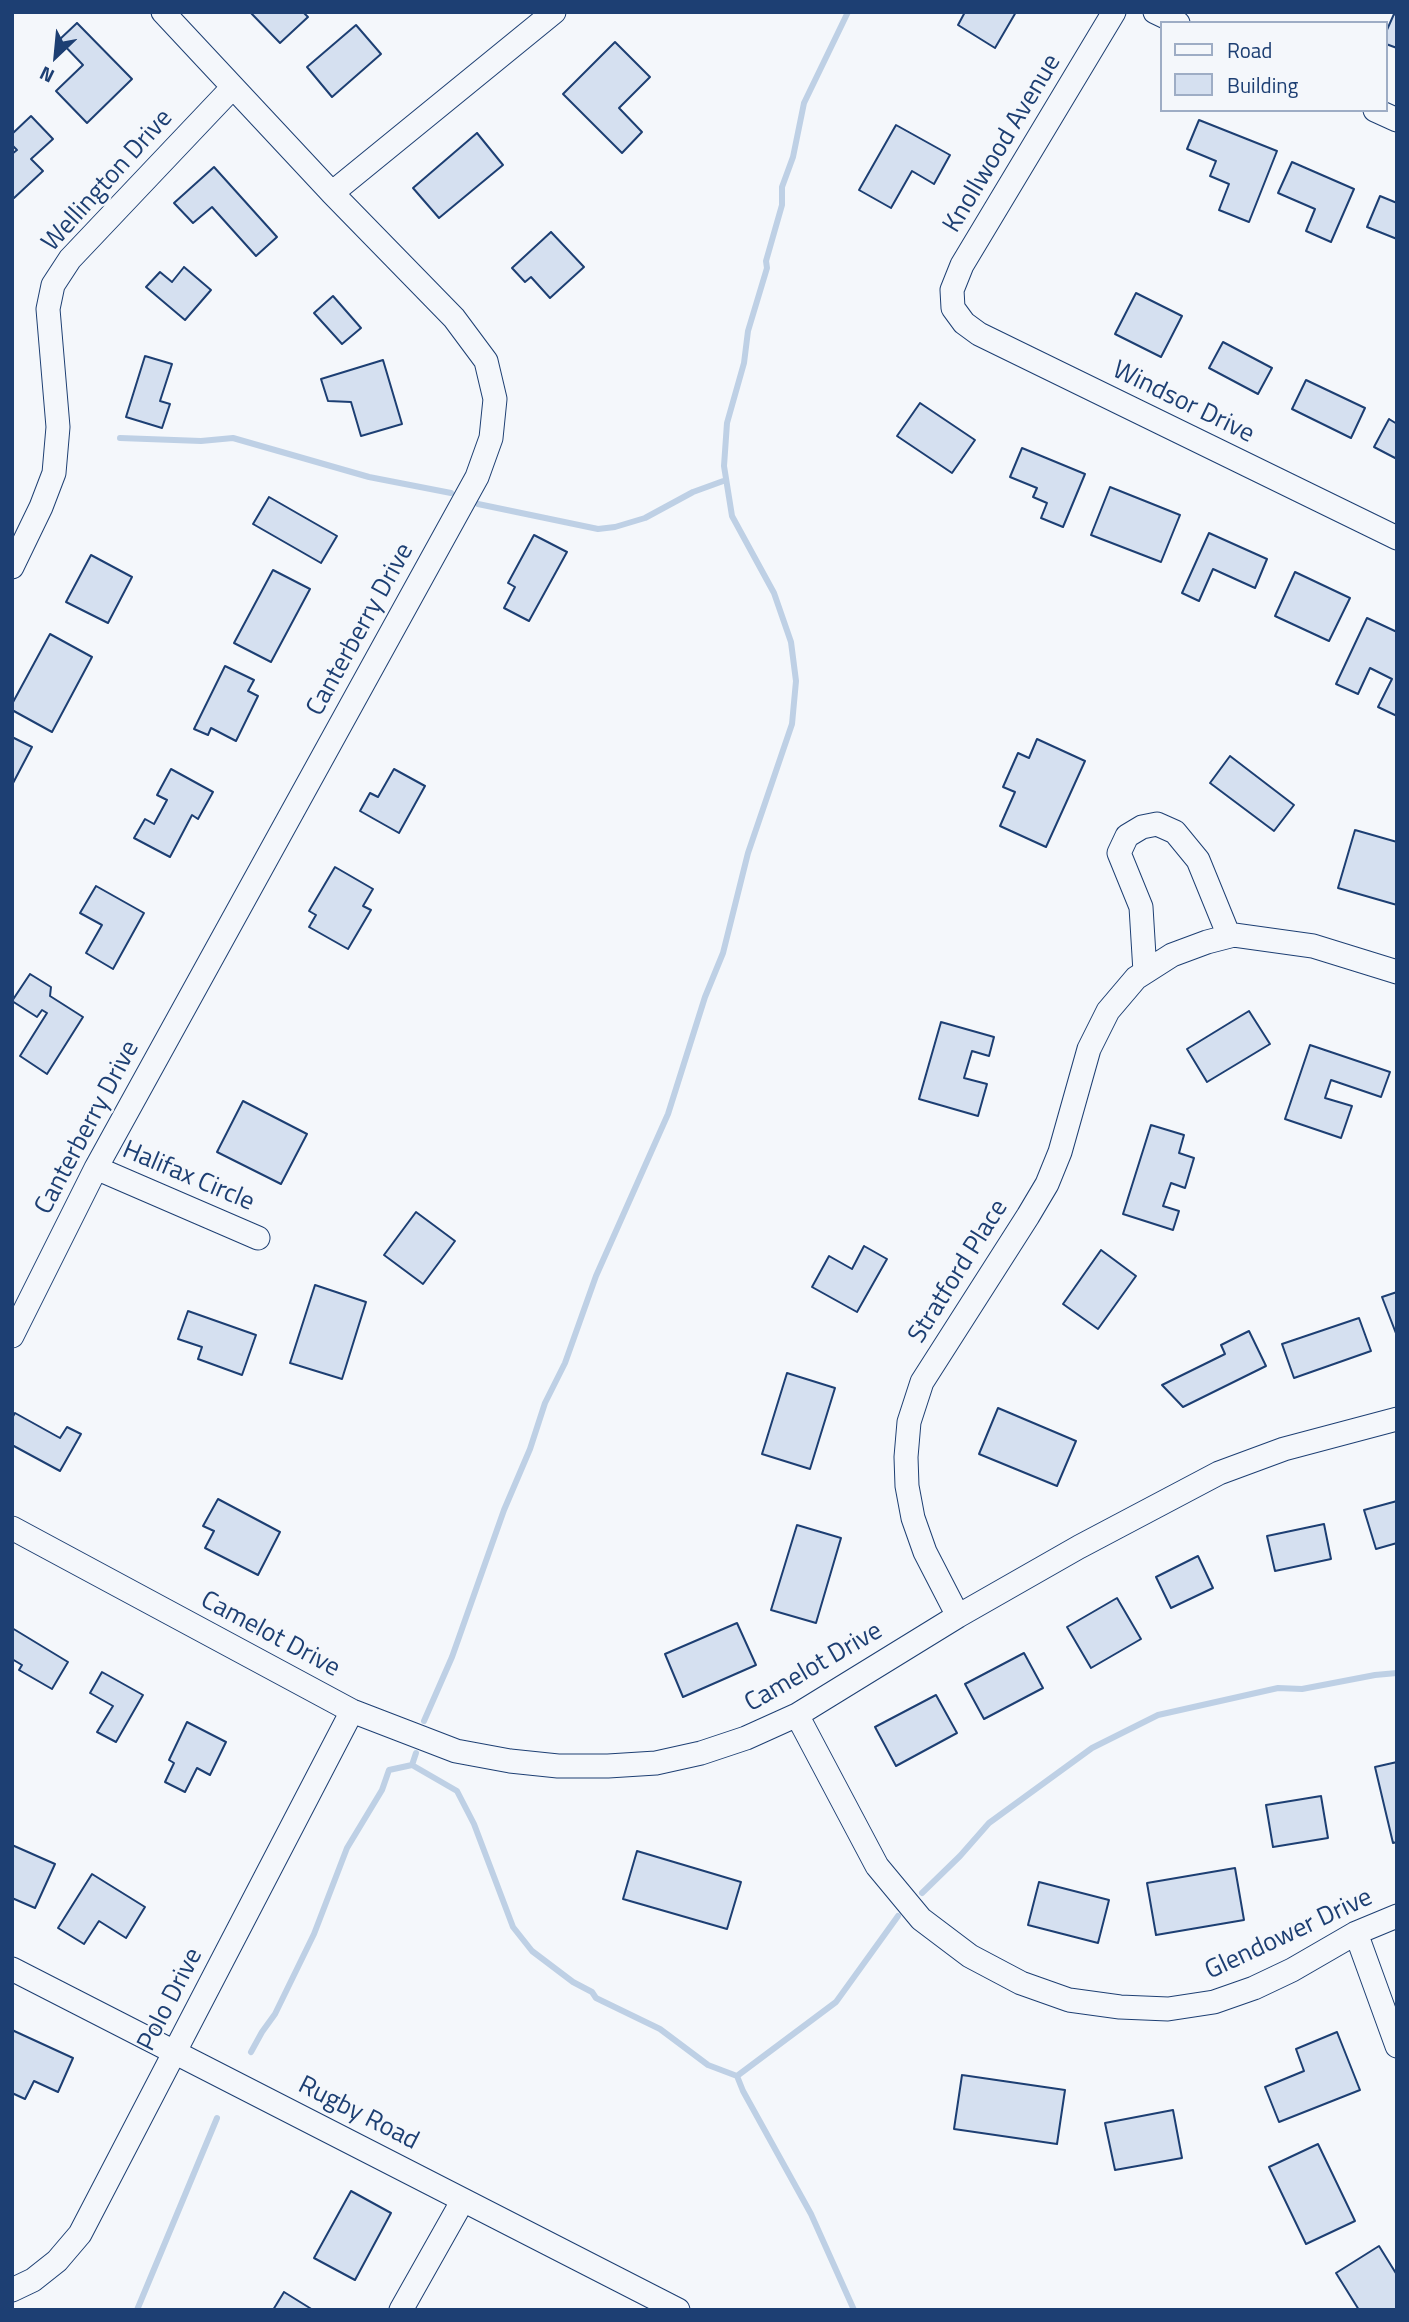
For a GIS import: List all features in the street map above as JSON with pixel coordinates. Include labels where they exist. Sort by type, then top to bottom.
[{"type":"street","name":"Canterberry Drive","points":[[12,1336],[96,1168],[477,477],[491,438],[495,399],[486,361],[454,318],[332,193],[163,12]]},
{"type":"street","points":[[332,193],[554,12]]},
{"type":"street","name":"Knollwood Avenue","points":[[953,308],[952,290],[962,265],[1114,12]]},
{"type":"street","points":[[1155,12],[1174,21]]},
{"type":"street","name":"Wellington Drive","points":[[12,567],[54,473],[58,427],[48,309],[53,285],[69,259],[233,87]]},
{"type":"street","points":[[1379,112],[1397,120]]},
{"type":"street","name":"Windsor Drive","points":[[953,308],[964,323],[979,334],[1397,538]]},
{"type":"street","points":[[1145,972],[1141,907],[1119,853],[1127,836],[1142,827],[1157,824],[1175,832],[1183,841],[1198,860],[1229,936]]},
{"type":"street","name":"Stratford Place","points":[[958,1616],[925,1552],[912,1518],[906,1457],[909,1422],[922,1382],[1047,1184],[1060,1152],[1088,1049],[1108,1011],[1136,978],[1172,954],[1229,936],[1269,938],[1313,946],[1397,972]]},
{"type":"street","name":"Halifax Circle","points":[[96,1168],[258,1238]]},
{"type":"street","name":"Camelot Drive","points":[[12,1528],[352,1711],[456,1751],[510,1761],[583,1766],[656,1763],[746,1738],[797,1715],[958,1616],[1088,1542],[1219,1473],[1284,1449],[1397,1419]]},
{"type":"street","name":"Polo Drive","points":[[12,2290],[33,2280],[57,2261],[80,2234],[352,1711]]},
{"type":"street","name":"Glendower Drive","points":[[797,1715],[877,1866],[922,1919],[970,1956],[1021,1983],[1069,2000],[1120,2007],[1168,2009],[1214,2002],[1282,1975],[1356,1933],[1397,1916]]},
{"type":"street","points":[[1356,1933],[1397,2046]]},
{"type":"street","name":"Rugby Road","points":[[12,1969],[678,2310]]},
{"type":"street","points":[[401,2310],[463,2200]]},
{"type":"building","points":[[250,12],[303,12],[308,17],[280,43]]},
{"type":"building","points":[[965,12],[1016,12],[995,48],[958,25]]},
{"type":"building","points":[[1394,14],[1397,15],[1397,48],[1388,45],[1388,28]]},
{"type":"building","points":[[77,23],[132,79],[87,123],[56,91],[83,65],[59,40]]},
{"type":"building","points":[[356,25],[381,54],[332,97],[307,67]]},
{"type":"building","points":[[615,42],[650,77],[619,108],[642,132],[622,153],[563,94]]},
{"type":"building","points":[[31,116],[53,139],[31,159],[43,171],[14,198],[12,154],[17,150],[12,145],[12,134]]},
{"type":"building","points":[[1199,120],[1277,151],[1249,222],[1219,210],[1229,184],[1210,176],[1216,161],[1187,149]]},
{"type":"building","points":[[896,125],[950,155],[934,184],[912,171],[891,208],[859,190]]},
{"type":"building","points":[[477,133],[503,165],[439,218],[413,188]]},
{"type":"building","points":[[1292,162],[1354,189],[1331,242],[1306,231],[1315,209],[1278,193]]},
{"type":"building","points":[[214,167],[277,237],[256,256],[212,207],[193,223],[174,203]]},
{"type":"building","points":[[1380,196],[1397,203],[1397,239],[1367,227]]},
{"type":"building","points":[[551,232],[584,267],[550,298],[531,277],[525,282],[512,268]]},
{"type":"building","points":[[184,267],[211,290],[185,320],[146,287],[160,272],[172,282]]},
{"type":"building","points":[[1136,293],[1182,316],[1161,357],[1115,334]]},
{"type":"building","points":[[333,296],[361,328],[342,344],[314,313]]},
{"type":"building","points":[[1223,342],[1272,368],[1258,394],[1209,368]]},
{"type":"building","points":[[145,356],[172,364],[160,401],[170,404],[162,428],[126,417]]},
{"type":"building","points":[[383,360],[402,424],[361,436],[351,402],[328,401],[321,379]]},
{"type":"building","points":[[1306,380],[1365,408],[1351,438],[1292,409]]},
{"type":"building","points":[[920,403],[975,440],[952,473],[897,436]]},
{"type":"building","points":[[1389,419],[1397,424],[1397,459],[1374,447]]},
{"type":"building","points":[[1022,448],[1085,474],[1063,527],[1041,518],[1047,503],[1033,497],[1037,488],[1010,477]]},
{"type":"building","points":[[1110,487],[1180,515],[1161,562],[1091,535]]},
{"type":"building","points":[[269,497],[337,536],[321,563],[253,524]]},
{"type":"building","points":[[1209,533],[1267,559],[1255,588],[1213,569],[1199,601],[1182,593]]},
{"type":"building","points":[[534,535],[567,552],[529,621],[504,608],[515,587],[508,583]]},
{"type":"building","points":[[91,555],[132,577],[108,623],[66,602]]},
{"type":"building","points":[[273,570],[310,589],[271,662],[234,643]]},
{"type":"building","points":[[1295,572],[1350,598],[1329,641],[1275,616]]},
{"type":"building","points":[[1367,618],[1397,632],[1397,716],[1378,707],[1392,679],[1370,668],[1358,694],[1336,684]]},
{"type":"building","points":[[50,634],[92,657],[52,732],[12,710],[12,704]]},
{"type":"building","points":[[225,666],[254,680],[248,691],[258,696],[236,741],[211,728],[208,735],[194,729]]},
{"type":"building","points":[[12,737],[32,747],[12,785]]},
{"type":"building","points":[[1037,739],[1085,761],[1046,847],[1000,826],[1015,792],[1003,787],[1018,753],[1029,758]]},
{"type":"building","points":[[1230,756],[1294,805],[1274,831],[1210,783]]},
{"type":"building","points":[[171,769],[213,792],[198,819],[192,815],[170,857],[134,838],[145,819],[154,824],[167,800],[157,795]]},
{"type":"building","points":[[394,769],[425,786],[399,833],[360,811],[370,793],[378,797]]},
{"type":"building","points":[[1355,830],[1397,842],[1397,905],[1338,888]]},
{"type":"building","points":[[335,867],[373,889],[363,906],[371,910],[348,949],[309,927],[316,915],[309,911]]},
{"type":"building","points":[[96,886],[144,913],[113,969],[86,953],[102,925],[80,913]]},
{"type":"building","points":[[30,974],[51,987],[50,996],[83,1017],[47,1074],[20,1056],[47,1013],[42,1010],[37,1017],[12,1001]]},
{"type":"building","points":[[1249,1011],[1270,1044],[1207,1082],[1187,1049]]},
{"type":"building","points":[[941,1022],[994,1037],[989,1056],[972,1051],[964,1078],[987,1084],[978,1116],[919,1099]]},
{"type":"building","points":[[1310,1045],[1390,1072],[1381,1097],[1331,1080],[1325,1098],[1352,1106],[1341,1138],[1285,1119]]},
{"type":"building","points":[[243,1101],[307,1134],[281,1184],[217,1152]]},
{"type":"building","points":[[1151,1125],[1184,1135],[1179,1153],[1194,1158],[1185,1188],[1171,1183],[1163,1206],[1179,1211],[1173,1230],[1123,1214]]},
{"type":"building","points":[[416,1212],[455,1241],[423,1284],[384,1255]]},
{"type":"building","points":[[864,1246],[887,1259],[857,1312],[812,1287],[829,1256],[852,1269]]},
{"type":"building","points":[[1101,1250],[1136,1276],[1098,1329],[1063,1304]]},
{"type":"building","points":[[315,1285],[366,1302],[342,1379],[290,1363]]},
{"type":"building","points":[[1397,1292],[1397,1336],[1382,1297]]},
{"type":"building","points":[[188,1311],[256,1335],[242,1375],[198,1359],[202,1347],[178,1339]]},
{"type":"building","points":[[1359,1318],[1371,1351],[1294,1378],[1282,1344]]},
{"type":"building","points":[[1249,1331],[1266,1366],[1183,1407],[1162,1385],[1225,1354],[1221,1345]]},
{"type":"building","points":[[787,1373],[835,1388],[810,1469],[762,1454]]},
{"type":"building","points":[[998,1408],[1076,1441],[1057,1486],[979,1454]]},
{"type":"building","points":[[15,1413],[60,1438],[67,1427],[81,1434],[60,1471],[12,1445],[12,1418]]},
{"type":"building","points":[[218,1499],[280,1532],[258,1575],[205,1548],[214,1531],[203,1526]]},
{"type":"building","points":[[1397,1501],[1397,1543],[1376,1549],[1364,1510]]},
{"type":"building","points":[[1324,1524],[1331,1559],[1275,1571],[1267,1536]]},
{"type":"building","points":[[797,1525],[841,1538],[816,1623],[771,1610]]},
{"type":"building","points":[[1198,1556],[1213,1588],[1171,1608],[1156,1577]]},
{"type":"building","points":[[1117,1598],[1141,1639],[1091,1668],[1067,1627]]},
{"type":"building","points":[[737,1623],[756,1665],[683,1697],[665,1654]]},
{"type":"building","points":[[12,1628],[68,1662],[52,1689],[19,1670],[22,1665],[12,1659]]},
{"type":"building","points":[[1024,1653],[1043,1688],[984,1719],[965,1684]]},
{"type":"building","points":[[102,1672],[143,1695],[116,1742],[97,1732],[113,1706],[90,1693]]},
{"type":"building","points":[[936,1695],[957,1733],[896,1766],[875,1727]]},
{"type":"building","points":[[187,1722],[226,1742],[210,1775],[197,1768],[185,1792],[165,1782],[174,1763],[169,1760]]},
{"type":"building","points":[[1397,1762],[1397,1842],[1393,1843],[1375,1767]]},
{"type":"building","points":[[1321,1796],[1328,1838],[1273,1847],[1266,1805]]},
{"type":"building","points":[[12,1845],[55,1864],[35,1908],[12,1898]]},
{"type":"building","points":[[637,1851],[741,1882],[727,1929],[623,1899]]},
{"type":"building","points":[[1235,1868],[1244,1920],[1156,1935],[1147,1883]]},
{"type":"building","points":[[92,1874],[145,1907],[126,1938],[99,1921],[84,1944],[58,1928]]},
{"type":"building","points":[[1039,1882],[1109,1900],[1098,1943],[1028,1925]]},
{"type":"building","points":[[12,2030],[73,2058],[58,2092],[34,2081],[25,2099],[12,2093]]},
{"type":"building","points":[[1337,2032],[1360,2090],[1279,2122],[1265,2087],[1304,2071],[1296,2049]]},
{"type":"building","points":[[962,2075],[1065,2090],[1057,2144],[954,2129]]},
{"type":"building","points":[[1173,2110],[1182,2158],[1115,2170],[1105,2123]]},
{"type":"building","points":[[1318,2144],[1355,2221],[1306,2244],[1269,2167]]},
{"type":"building","points":[[351,2191],[391,2213],[355,2280],[314,2258]]},
{"type":"building","points":[[1379,2246],[1397,2275],[1397,2310],[1359,2310],[1336,2273]]},
{"type":"building","points":[[284,2292],[313,2310],[273,2310]]},
{"type":"waterway","points":[[424,1721],[452,1657],[504,1510],[530,1449],[545,1403],[565,1363],[596,1276],[668,1114],[705,997],[723,953],[748,853],[792,724],[796,681],[791,642],[774,593],[732,516],[724,466],[727,423],[744,363],[748,331],[767,268],[766,261],[782,205],[782,187],[793,157],[804,103],[848,12]]},
{"type":"waterway","points":[[120,438],[201,441],[233,438],[369,477],[451,493]]},
{"type":"waterway","points":[[478,504],[598,529],[645,518],[693,492],[726,480]]},
{"type":"waterway","points":[[922,1893],[989,1823],[1092,1748],[1158,1715],[1278,1688],[1302,1689],[1397,1673]]},
{"type":"waterway","points":[[412,1765],[416,1753]]},
{"type":"waterway","points":[[251,2052],[275,2014],[314,1934],[347,1848],[382,1790],[389,1770],[412,1765],[457,1791],[474,1824],[513,1927],[532,1951],[573,1982],[592,1992],[596,1998],[660,2029],[708,2065],[737,2076]]},
{"type":"waterway","points":[[737,2076],[836,2002],[898,1916]]},
{"type":"waterway","points":[[737,2076],[811,2214],[854,2310]]},
{"type":"waterway","points":[[137,2310],[217,2118]]}]
